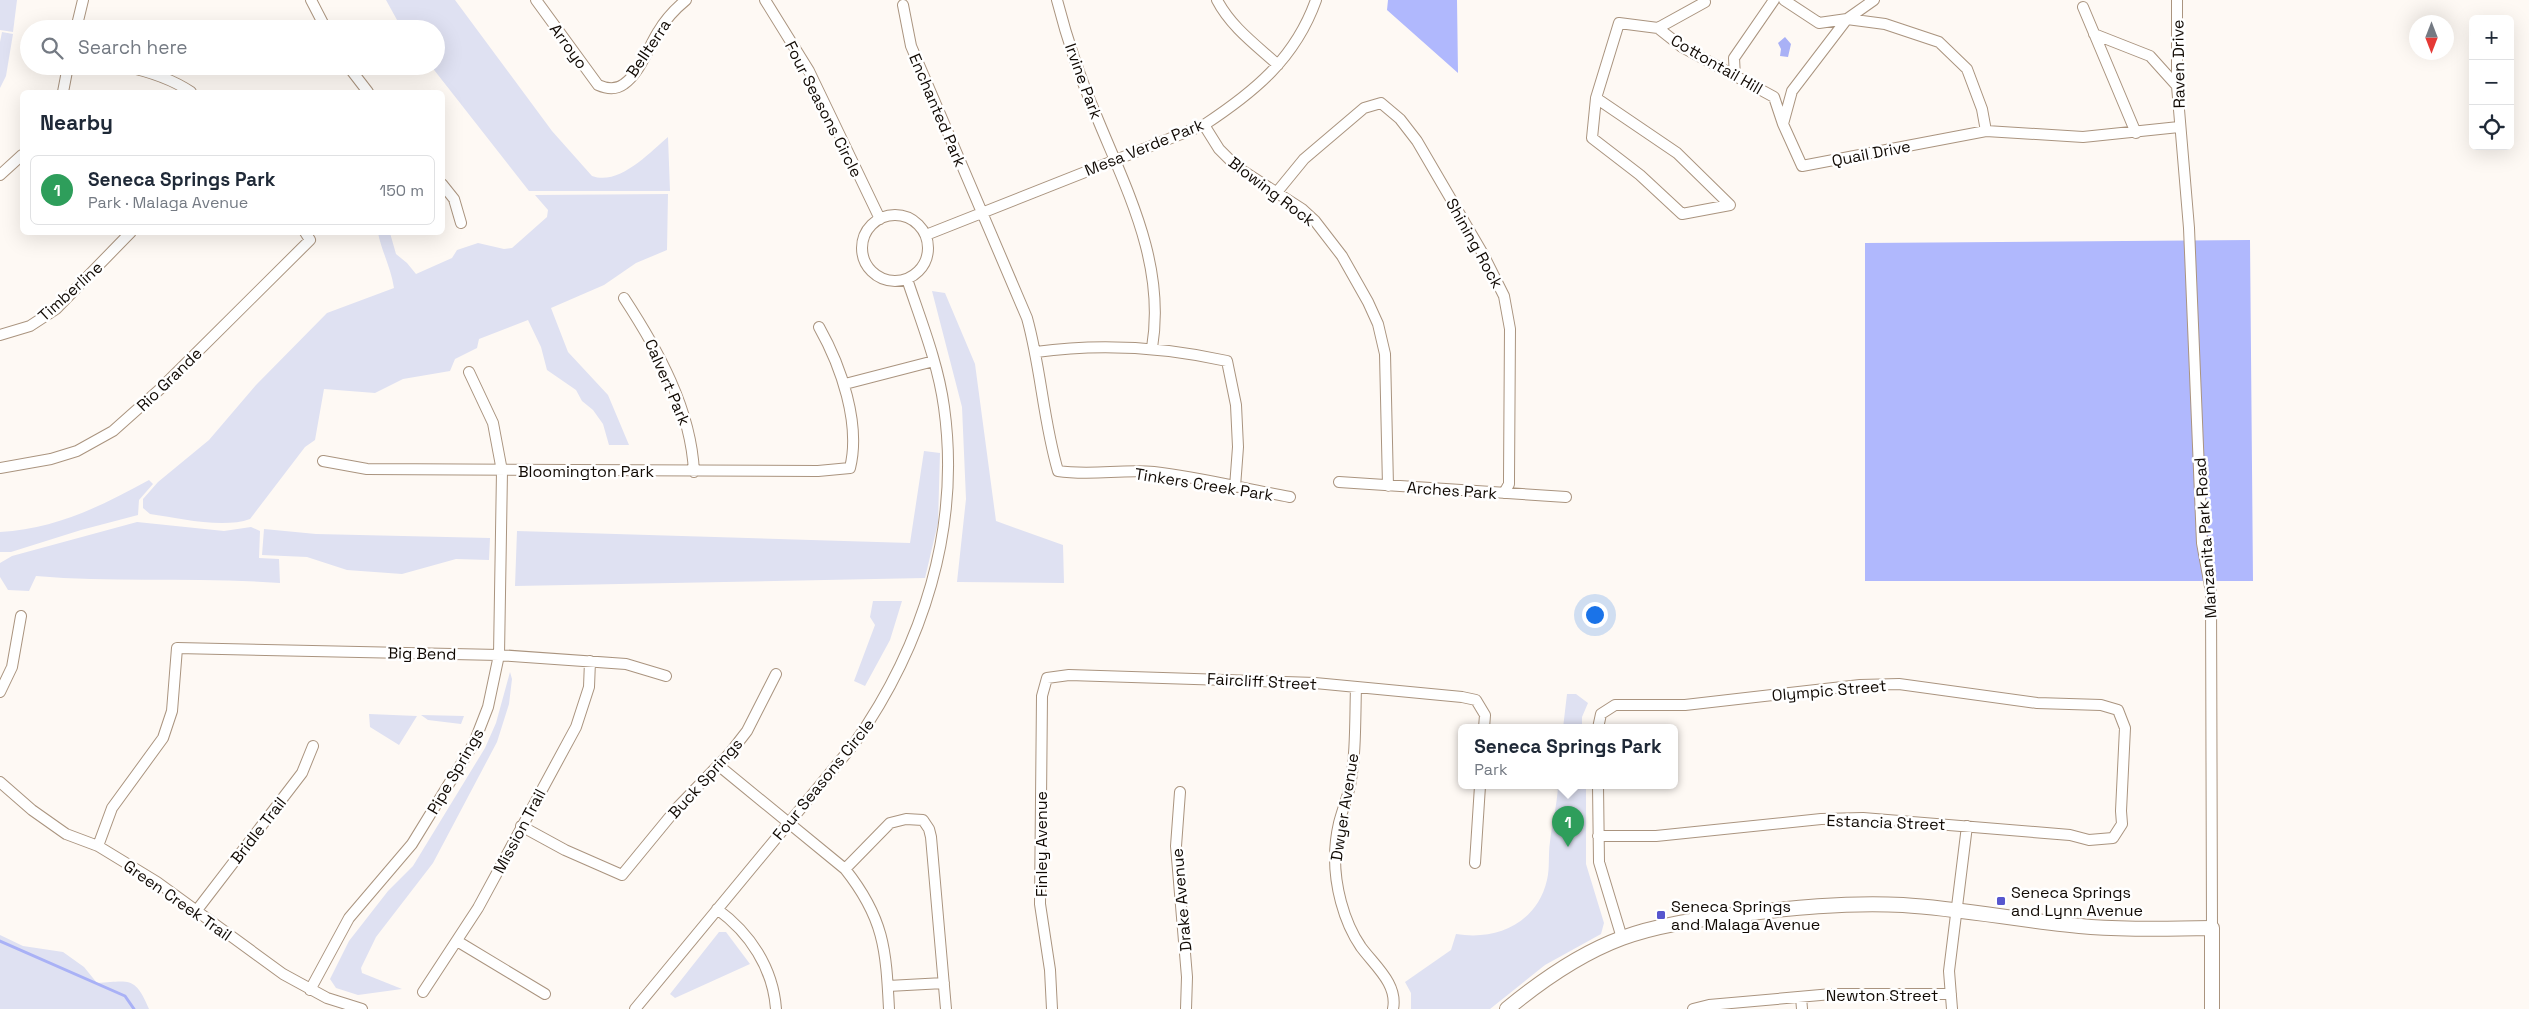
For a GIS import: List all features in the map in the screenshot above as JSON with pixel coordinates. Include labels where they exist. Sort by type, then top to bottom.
[{"type":"street","points":[[78,20],[83,0]]},
{"type":"street","points":[[310,0],[321,20]]},
{"type":"street","name":"Arroyo","points":[[536,0],[598,85],[606,88]]},
{"type":"street","name":"Bellterra","points":[[606,88],[616,88],[630,78],[659,30],[675,9],[686,0]]},
{"type":"street","name":"Four Seasons Circle","points":[[765,0],[809,71],[880,219]]},
{"type":"street","name":"Irvine Park","points":[[1058,0],[1079,70],[1142,230],[1152,265],[1156,323],[1152,348]]},
{"type":"street","points":[[1218,0],[1228,17],[1240,31],[1278,65]]},
{"type":"street","name":"Mesa Verde Park","points":[[926,235],[1204,124],[1245,98],[1278,65],[1291,48],[1316,0]]},
{"type":"street","points":[[1735,77],[1734,58],[1774,0]]},
{"type":"street","points":[[1784,0],[1819,23],[1847,19],[1885,24],[1939,42],[1966,69],[1982,109],[1986,131],[2083,137],[2136,133],[2179,127]]},
{"type":"street","points":[[1783,124],[1792,91],[1847,19],[1874,0]]},
{"type":"street","name":"Raven Drive","points":[[2177,0],[2179,127]]},
{"type":"street","points":[[1596,98],[1677,154],[1730,204],[1682,214],[1640,175],[1592,138],[1596,98],[1619,23],[1658,28],[1705,2]]},
{"type":"street","name":"Enchanted Park","points":[[903,5],[911,46],[1027,318],[1036,352],[1049,440],[1058,471]]},
{"type":"street","points":[[2083,7],[2136,133]]},
{"type":"street","name":"Cottontail Hill","points":[[1658,28],[1682,47],[1774,97],[1783,124]]},
{"type":"street","points":[[2094,34],[2150,56],[2177,86]]},
{"type":"street","points":[[63,90],[66,75]]},
{"type":"street","points":[[152,75],[188,90]]},
{"type":"street","points":[[355,75],[366,90]]},
{"type":"street","name":"Shining Rock","points":[[1277,192],[1304,159],[1364,108],[1381,103],[1400,119],[1416,141],[1488,262],[1504,296],[1510,329],[1509,484],[1504,493]]},
{"type":"street","name":"Blowing Rock","points":[[1204,124],[1219,149],[1237,167],[1302,209],[1328,236],[1368,302],[1378,324],[1385,354],[1388,486]]},
{"type":"street","name":"Quail Drive","points":[[1783,124],[1802,166],[1986,131]]},
{"type":"street","name":"Manzanita Park Road","points":[[2179,127],[2189,228],[2202,543],[2212,592],[2210,714],[2212,1009]]},
{"type":"street","points":[[0,175],[20,157]]},
{"type":"street","points":[[445,188],[454,199],[461,223]]},
{"type":"street","points":[[890,216],[911,219],[926,235],[928,245],[926,261],[916,274],[907,279],[885,280],[875,275],[863,257],[864,240],[871,226],[880,219],[890,216]]},
{"type":"street","name":"Timberline","points":[[0,335],[30,326],[56,309],[128,235]]},
{"type":"street","name":"Rio Grande","points":[[0,468],[29,464],[77,451],[113,431],[159,390],[308,236]]},
{"type":"street","name":"Four Seasons Circle","points":[[635,1009],[854,744],[876,713],[907,655],[922,617],[939,559],[946,518],[948,476],[944,406],[934,361],[907,279]]},
{"type":"street","name":"Calvert Park","points":[[624,298],[649,336],[684,415],[693,451],[694,472]]},
{"type":"street","points":[[819,327],[835,355],[845,384],[934,361]]},
{"type":"street","points":[[1036,352],[1068,347],[1152,348],[1227,361],[1236,404],[1238,447],[1235,487]]},
{"type":"street","name":"Pipe Springs","points":[[310,990],[349,918],[412,844],[474,743],[488,707],[500,655],[502,471],[493,423],[469,372]]},
{"type":"street","name":"Bloomington Park","points":[[323,461],[367,469],[502,471],[818,471],[850,468],[854,453],[845,384]]},
{"type":"street","name":"Tinkers Creek Park","points":[[1058,471],[1078,474],[1122,471],[1154,472],[1290,498]]},
{"type":"street","name":"Arches Park","points":[[1339,482],[1566,497]]},
{"type":"street","points":[[0,692],[12,667],[21,616]]},
{"type":"street","name":"Big Bend","points":[[98,846],[112,808],[163,738],[172,711],[177,648],[500,655],[626,664],[666,676]]},
{"type":"street","name":"Mission Trail","points":[[423,992],[478,908],[582,712],[589,687],[590,661]]},
{"type":"street","name":"Buck Springs","points":[[521,826],[564,850],[622,875],[678,808],[748,731],[776,674]]},
{"type":"street","name":"Faircliff Street","points":[[1047,678],[1069,675],[1241,679],[1356,687],[1476,700],[1485,715],[1484,724]]},
{"type":"street","name":"Finley Avenue","points":[[1047,678],[1042,696],[1040,888],[1042,922],[1050,970],[1052,1009]]},
{"type":"street","name":"Olympic Street","points":[[1599,724],[1601,714],[1615,705],[1685,705],[1860,685],[1899,684],[2037,703],[2102,705],[2118,710],[2125,728],[2120,810],[2122,824],[2114,838]]},
{"type":"street","name":"Dwyer Avenue","points":[[1356,687],[1353,762],[1350,787],[1339,824],[1335,847],[1335,873],[1341,903],[1350,926],[1360,946],[1389,983],[1394,1005]]},
{"type":"street","name":"Bridle Trail","points":[[197,910],[302,773],[312,746]]},
{"type":"street","points":[[718,765],[846,869],[866,898],[878,924],[886,955],[889,1009]]},
{"type":"street","name":"Green Creek Trail","points":[[0,782],[32,810],[66,834],[98,846],[158,882],[255,955],[310,990],[337,1002],[362,1009]]},
{"type":"street","points":[[1475,864],[1480,789]]},
{"type":"street","points":[[1598,789],[1598,836],[1601,870],[1622,938]]},
{"type":"street","name":"Drake Avenue","points":[[1180,792],[1176,846],[1187,977],[1186,1009]]},
{"type":"street","points":[[846,869],[890,823],[918,819],[926,824],[932,837],[946,1009]]},
{"type":"street","name":"Estancia Street","points":[[1598,836],[1666,836],[1821,819],[1899,820],[2070,836],[2089,840],[2114,838]]},
{"type":"street","points":[[1952,1009],[1949,971],[1967,826]]},
{"type":"street","points":[[1507,1009],[1534,986],[1570,962],[1622,938],[1696,920],[1770,911],[1841,906],[1902,905],[2099,928],[2212,928]]},
{"type":"street","points":[[717,909],[733,920],[762,958],[770,976],[776,1009]]},
{"type":"street","points":[[457,941],[545,994]]},
{"type":"street","points":[[888,986],[944,983]]},
{"type":"street","name":"Newton Street","points":[[1693,1009],[1709,1005],[1832,994],[1951,994]]},
{"type":"street","points":[[1801,997],[1802,1009]]},
{"type":"shaded area","points":[[0,0],[17,0],[13,32],[0,30]]},
{"type":"shaded area","points":[[386,0],[455,0],[552,131],[592,176],[602,178],[623,172],[643,159],[668,137],[670,191],[529,191],[438,75],[445,75],[445,20],[397,20]]},
{"type":"shaded area","points":[[1388,0],[1457,0],[1458,73],[1387,10]]},
{"type":"shaded area","points":[[2,32],[13,34],[6,76],[0,88],[0,42]]},
{"type":"shaded area","points":[[1785,37],[1791,44],[1788,57],[1780,56],[1781,49],[1778,43]]},
{"type":"shaded area","points":[[668,194],[667,250],[636,263],[604,285],[551,308],[568,352],[608,395],[629,445],[609,445],[603,424],[593,410],[582,401],[576,390],[547,370],[541,347],[528,320],[479,339],[477,348],[455,359],[450,371],[403,379],[375,393],[324,389],[315,440],[305,447],[250,519],[227,523],[200,522],[150,514],[143,508],[143,499],[158,482],[209,440],[256,385],[327,313],[394,288],[379,235],[391,235],[396,254],[416,274],[452,258],[457,250],[478,243],[504,249],[512,248],[547,217],[548,210],[535,195]]},
{"type":"shaded area","points":[[2250,240],[2253,581],[1865,581],[1865,243]]},
{"type":"shaded area","points":[[932,291],[945,293],[975,364],[996,521],[1063,545],[1064,583],[957,582],[966,499],[962,407]]},
{"type":"shaded area","points":[[924,451],[940,453],[938,523],[925,578],[515,586],[517,531],[910,543]]},
{"type":"shaded area","points":[[149,480],[153,484],[139,500],[138,515],[81,530],[11,552],[0,552],[0,532],[40,526],[77,515],[114,499]]},
{"type":"shaded area","points":[[137,522],[224,531],[251,527],[260,531],[259,558],[279,559],[280,583],[36,576],[29,591],[8,590],[0,577],[0,563],[12,556]]},
{"type":"shaded area","points":[[264,529],[316,534],[490,538],[489,560],[456,559],[402,574],[347,570],[307,557],[262,555]]},
{"type":"shaded area","points":[[873,601],[902,601],[890,640],[865,686],[854,681],[875,625],[870,617]]},
{"type":"shaded area","points":[[510,672],[512,679],[509,704],[497,742],[433,863],[376,937],[361,968],[362,973],[402,989],[358,995],[336,988],[330,979],[349,941],[388,891],[413,866],[485,748],[496,723]]},
{"type":"shaded area","points":[[1567,694],[1576,694],[1588,703],[1582,717],[1582,724],[1563,724]]},
{"type":"shaded area","points":[[369,714],[417,716],[399,745],[370,727]]},
{"type":"shaded area","points":[[421,715],[464,716],[461,724],[428,720]]},
{"type":"shaded area","points":[[1558,789],[1586,789],[1586,864],[1604,923],[1601,934],[1545,965],[1490,1009],[1411,1009],[1411,993],[1405,982],[1451,950],[1456,934],[1486,935],[1500,931],[1513,926],[1525,918],[1534,908],[1542,895],[1547,880],[1549,847]]},
{"type":"shaded area","points":[[719,932],[726,932],[750,964],[675,998],[670,994]]},
{"type":"shaded area","points":[[0,935],[23,946],[63,952],[84,967],[97,983],[130,983],[140,991],[149,1009],[0,1009]]},
{"type":"waterway","points":[[0,941],[125,996],[134,1009]]},
{"type":"place","name":"Seneca Springs Park","points":[[1568,847]]},
{"type":"place","name":"Seneca Springs and Lynn Avenue","points":[[2001,901]]},
{"type":"place","name":"Seneca Springs and Malaga Avenue","points":[[1661,915]]}]
